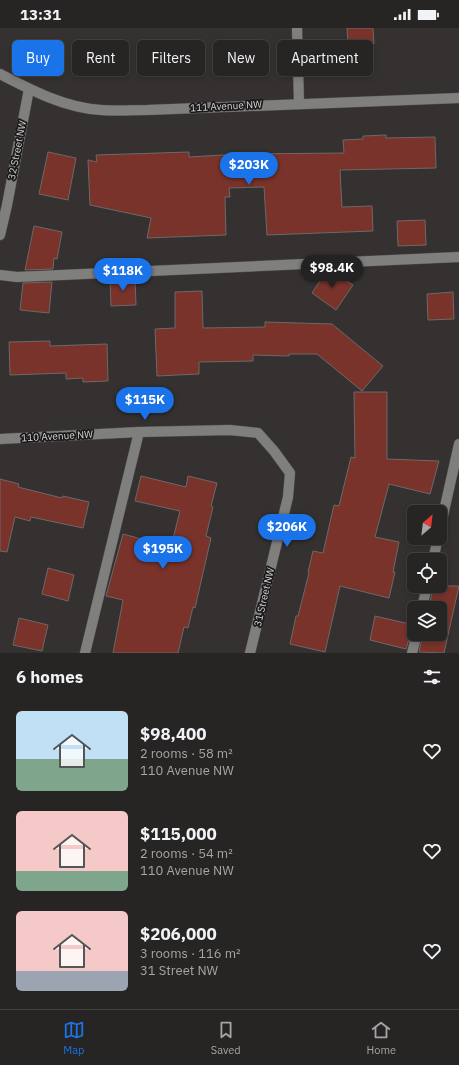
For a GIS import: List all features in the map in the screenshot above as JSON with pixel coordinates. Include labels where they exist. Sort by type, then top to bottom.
[{"type":"street","points":[[297,28],[299,103]]},
{"type":"street","name":"111 Avenue NW","points":[[0,74],[29,89],[63,103],[100,110],[147,110],[459,98]]},
{"type":"street","name":"32 Street NW","points":[[0,235],[4,204],[29,89]]},
{"type":"street","points":[[0,275],[17,277],[459,257]]},
{"type":"street","name":"110 Avenue NW","points":[[0,439],[138,432],[230,430],[258,433],[274,451]]},
{"type":"street","points":[[85,653],[138,432]]},
{"type":"street","points":[[445,505],[459,444]]},
{"type":"street","name":"31 Street NW","points":[[250,653],[288,497],[290,473],[274,451]]},
{"type":"street","points":[[412,653],[415,641]]},
{"type":"building","points":[[347,28],[373,28],[374,44],[373,40],[348,40]]},
{"type":"building","points":[[386,135],[386,138],[435,137],[436,168],[340,170],[342,207],[372,206],[373,231],[267,235],[264,187],[229,188],[230,197],[225,197],[226,235],[147,238],[151,218],[90,205],[88,160],[97,162],[96,155],[189,152],[189,157],[240,154],[344,153],[343,140],[363,139],[363,136]]},
{"type":"building","points":[[48,152],[76,158],[68,200],[39,194]]},
{"type":"building","points":[[425,220],[426,245],[398,246],[397,221]]},
{"type":"building","points":[[34,226],[62,232],[57,259],[54,258],[53,269],[25,270]]},
{"type":"building","points":[[328,269],[353,285],[336,310],[312,293]]},
{"type":"building","points":[[135,278],[136,305],[111,306],[110,279]]},
{"type":"building","points":[[52,282],[49,313],[20,310],[23,283]]},
{"type":"building","points":[[202,291],[203,328],[265,327],[265,322],[332,324],[383,366],[362,391],[317,354],[289,354],[289,356],[253,355],[253,361],[199,362],[199,374],[157,376],[155,329],[175,328],[175,292]]},
{"type":"building","points":[[453,292],[454,319],[428,320],[427,294]]},
{"type":"building","points":[[50,341],[50,346],[107,344],[108,381],[83,382],[83,378],[66,379],[66,373],[10,375],[9,342]]},
{"type":"building","points":[[354,392],[387,392],[387,459],[439,461],[430,494],[389,484],[375,537],[399,542],[393,572],[395,572],[389,598],[340,586],[325,652],[290,644],[296,616],[298,616],[309,573],[313,551],[323,553],[334,505],[339,506],[351,457],[355,458]]},
{"type":"building","points":[[141,476],[186,487],[188,476],[217,483],[211,506],[213,507],[206,536],[211,538],[195,608],[193,607],[188,628],[184,627],[178,653],[113,653],[123,600],[106,596],[123,534],[171,547],[180,511],[135,501]]},
{"type":"building","points":[[0,479],[19,484],[18,487],[62,498],[63,496],[89,502],[83,528],[31,517],[30,521],[15,517],[7,552],[0,551]]},
{"type":"building","points":[[48,568],[74,575],[68,601],[42,594]]},
{"type":"building","points":[[447,586],[459,586],[447,640],[447,601],[430,601],[432,593],[447,593]]},
{"type":"building","points":[[375,616],[407,623],[407,641],[408,641],[406,649],[370,640]]},
{"type":"building","points":[[19,618],[48,625],[42,651],[13,645]]},
{"type":"building","points":[[421,641],[447,641],[444,653],[419,652]]}]
